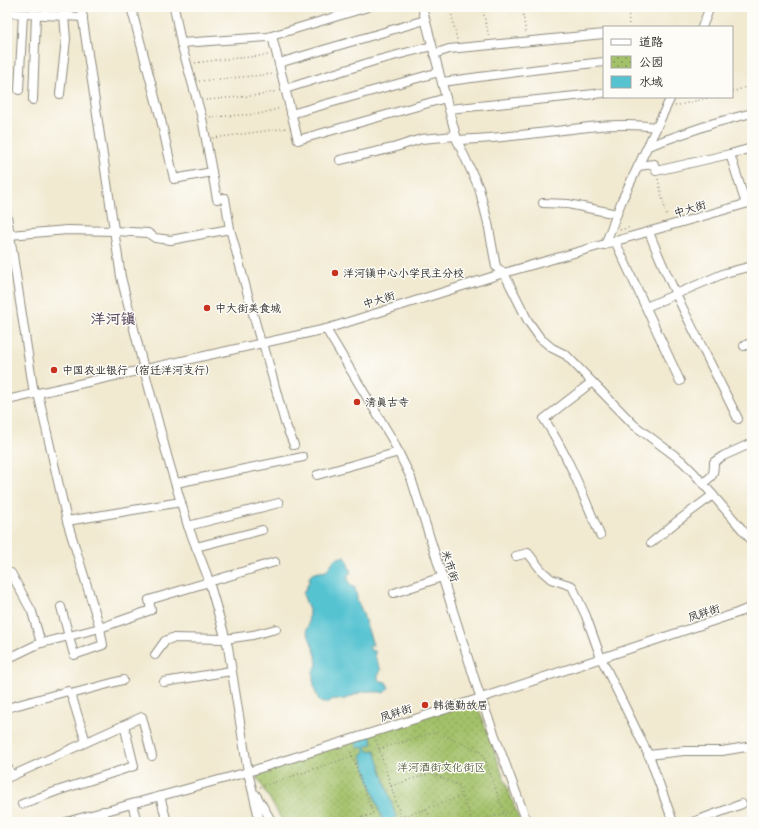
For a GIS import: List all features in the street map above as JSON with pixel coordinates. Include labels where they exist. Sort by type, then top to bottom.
[{"type":"street","points":[[81,7],[121,277],[144,369],[181,502],[208,582],[225,639],[252,790],[272,822]]},
{"type":"street","points":[[131,7],[161,120],[174,179],[212,172]]},
{"type":"street","points":[[174,7],[181,43],[202,118],[217,199],[225,198],[230,230],[285,423],[294,445]]},
{"type":"street","points":[[181,43],[249,39],[272,36],[368,7]]},
{"type":"street","points":[[422,7],[457,138],[479,188],[488,223],[496,267],[504,273],[528,321],[540,338],[552,348],[566,355],[634,425],[682,461],[703,483],[752,541]]},
{"type":"street","points":[[702,26],[710,7]]},
{"type":"street","points":[[7,13],[23,14],[35,12],[83,17]]},
{"type":"street","points":[[33,100],[35,12]]},
{"type":"street","points":[[19,90],[23,14]]},
{"type":"street","points":[[60,94],[66,39],[64,16]]},
{"type":"street","points":[[279,63],[425,20]]},
{"type":"street","points":[[285,90],[374,61],[433,50],[603,34]]},
{"type":"street","points":[[272,36],[298,140],[446,98]]},
{"type":"street","points":[[442,82],[603,62]]},
{"type":"street","points":[[290,110],[439,72]]},
{"type":"street","points":[[449,109],[603,93]]},
{"type":"street","points":[[605,244],[638,166],[671,98]]},
{"type":"street","points":[[648,146],[714,123],[752,112]]},
{"type":"street","points":[[340,160],[393,148],[421,139],[524,135],[597,126],[638,124],[656,127]]},
{"type":"street","points":[[638,166],[654,164],[656,171],[752,148]]},
{"type":"street","points":[[730,154],[750,202]]},
{"type":"street","name":"中大街","points":[[7,400],[326,328],[504,273],[750,202]]},
{"type":"street","points":[[543,203],[568,204],[617,214]]},
{"type":"street","points":[[7,216],[36,393],[67,521],[100,628],[103,645],[74,655],[61,607]]},
{"type":"street","points":[[10,235],[67,230],[115,231],[148,233],[156,238],[171,240],[230,230]]},
{"type":"street","points":[[649,232],[662,265],[738,419]]},
{"type":"street","points":[[615,241],[680,381]]},
{"type":"street","points":[[646,307],[725,273],[752,266]]},
{"type":"street","name":"米市街","points":[[326,328],[373,406],[399,452],[411,478],[481,698],[527,822]]},
{"type":"street","points":[[744,346],[752,342]]},
{"type":"street","points":[[592,382],[544,419],[556,436],[570,462],[600,535]]},
{"type":"street","points":[[703,483],[711,478],[714,473],[714,462],[723,456],[752,443]]},
{"type":"street","points":[[317,475],[399,452]]},
{"type":"street","points":[[176,483],[303,457]]},
{"type":"street","points":[[652,543],[675,523],[713,495]]},
{"type":"street","points":[[67,521],[181,502]]},
{"type":"street","points":[[188,526],[279,503]]},
{"type":"street","points":[[196,547],[262,530]]},
{"type":"street","points":[[516,556],[528,553],[551,579],[572,586],[586,616],[601,658],[648,755],[673,822]]},
{"type":"street","points":[[7,659],[41,643],[100,628],[151,610],[149,600],[275,562]]},
{"type":"street","points":[[7,573],[11,573],[32,612],[41,643]]},
{"type":"street","points":[[394,593],[442,577]]},
{"type":"street","name":"凤祥街","points":[[66,822],[248,772],[481,698],[752,607]]},
{"type":"street","points":[[155,655],[165,641],[172,638],[225,639],[253,635],[276,629]]},
{"type":"street","points":[[164,682],[231,671]]},
{"type":"street","points":[[7,708],[68,691],[71,694],[123,680]]},
{"type":"street","points":[[71,694],[86,742]]},
{"type":"street","points":[[7,767],[9,777],[142,717],[152,756]]},
{"type":"street","points":[[22,804],[134,766],[124,725]]},
{"type":"street","points":[[648,755],[684,750],[722,751],[752,746]]},
{"type":"street","points":[[248,772],[260,822]]},
{"type":"street","points":[[160,796],[167,822]]},
{"type":"street","points":[[132,804],[137,822]]},
{"type":"street","points":[[693,822],[742,804]]},
{"type":"street","points":[[104,811],[106,822]]},
{"type":"path","points":[[450,7],[459,48]]},
{"type":"path","points":[[482,7],[491,44]]},
{"type":"path","points":[[522,7],[527,42]]},
{"type":"path","points":[[628,7],[629,26]]},
{"type":"path","points":[[187,64],[276,54]]},
{"type":"path","points":[[192,82],[281,73]]},
{"type":"path","points":[[733,92],[752,85]]},
{"type":"path","points":[[197,101],[261,95],[285,90]]},
{"type":"path","points":[[666,108],[708,98]]},
{"type":"path","points":[[202,118],[290,110]]},
{"type":"path","points":[[206,140],[294,127]]},
{"type":"path","points":[[656,171],[667,219]]},
{"type":"path","points":[[374,732],[401,817]]},
{"type":"path","points":[[379,749],[436,732],[482,752],[508,822]]},
{"type":"path","points":[[347,740],[373,814],[347,822]]},
{"type":"path","points":[[252,790],[353,756]]},
{"type":"path","points":[[391,786],[431,773],[458,785],[473,822]]},
{"type":"path","points":[[387,822],[462,796]]},
{"type":"path","points":[[476,822],[522,807]]},
{"type":"path","points":[[426,809],[432,822]]},
{"type":"path","points":[[362,817],[363,822]]},
{"type":"green space","name":"洋河酒街文化街区","points":[[473,699],[478,707],[520,822],[283,822],[253,770]]},
{"type":"water","points":[[345,556],[351,573],[347,575],[350,585],[355,588],[357,600],[373,645],[369,646],[371,651],[374,650],[376,653],[374,654],[381,670],[378,680],[386,682],[389,688],[384,693],[367,691],[342,700],[333,699],[324,703],[320,702],[315,691],[313,672],[317,665],[316,655],[306,629],[308,627],[309,610],[303,594],[312,574],[326,571],[335,559]]},
{"type":"water","points":[[370,734],[373,744],[366,746],[368,751],[375,750],[396,817],[385,822],[382,819],[361,755],[365,752],[364,747],[358,748],[355,739]]},
{"type":"place","name":"洋河镇中心小学民主分校","points":[[335,273]]},
{"type":"place","name":"中大街美食城","points":[[207,308]]},
{"type":"place","name":"中国农业银行（宿迁洋河支行）","points":[[54,370]]},
{"type":"place","name":"清真古寺","points":[[357,402]]},
{"type":"place","name":"韩德勤故居","points":[[425,705]]},
{"type":"district","name":"洋河镇","points":[[113,319]]}]
